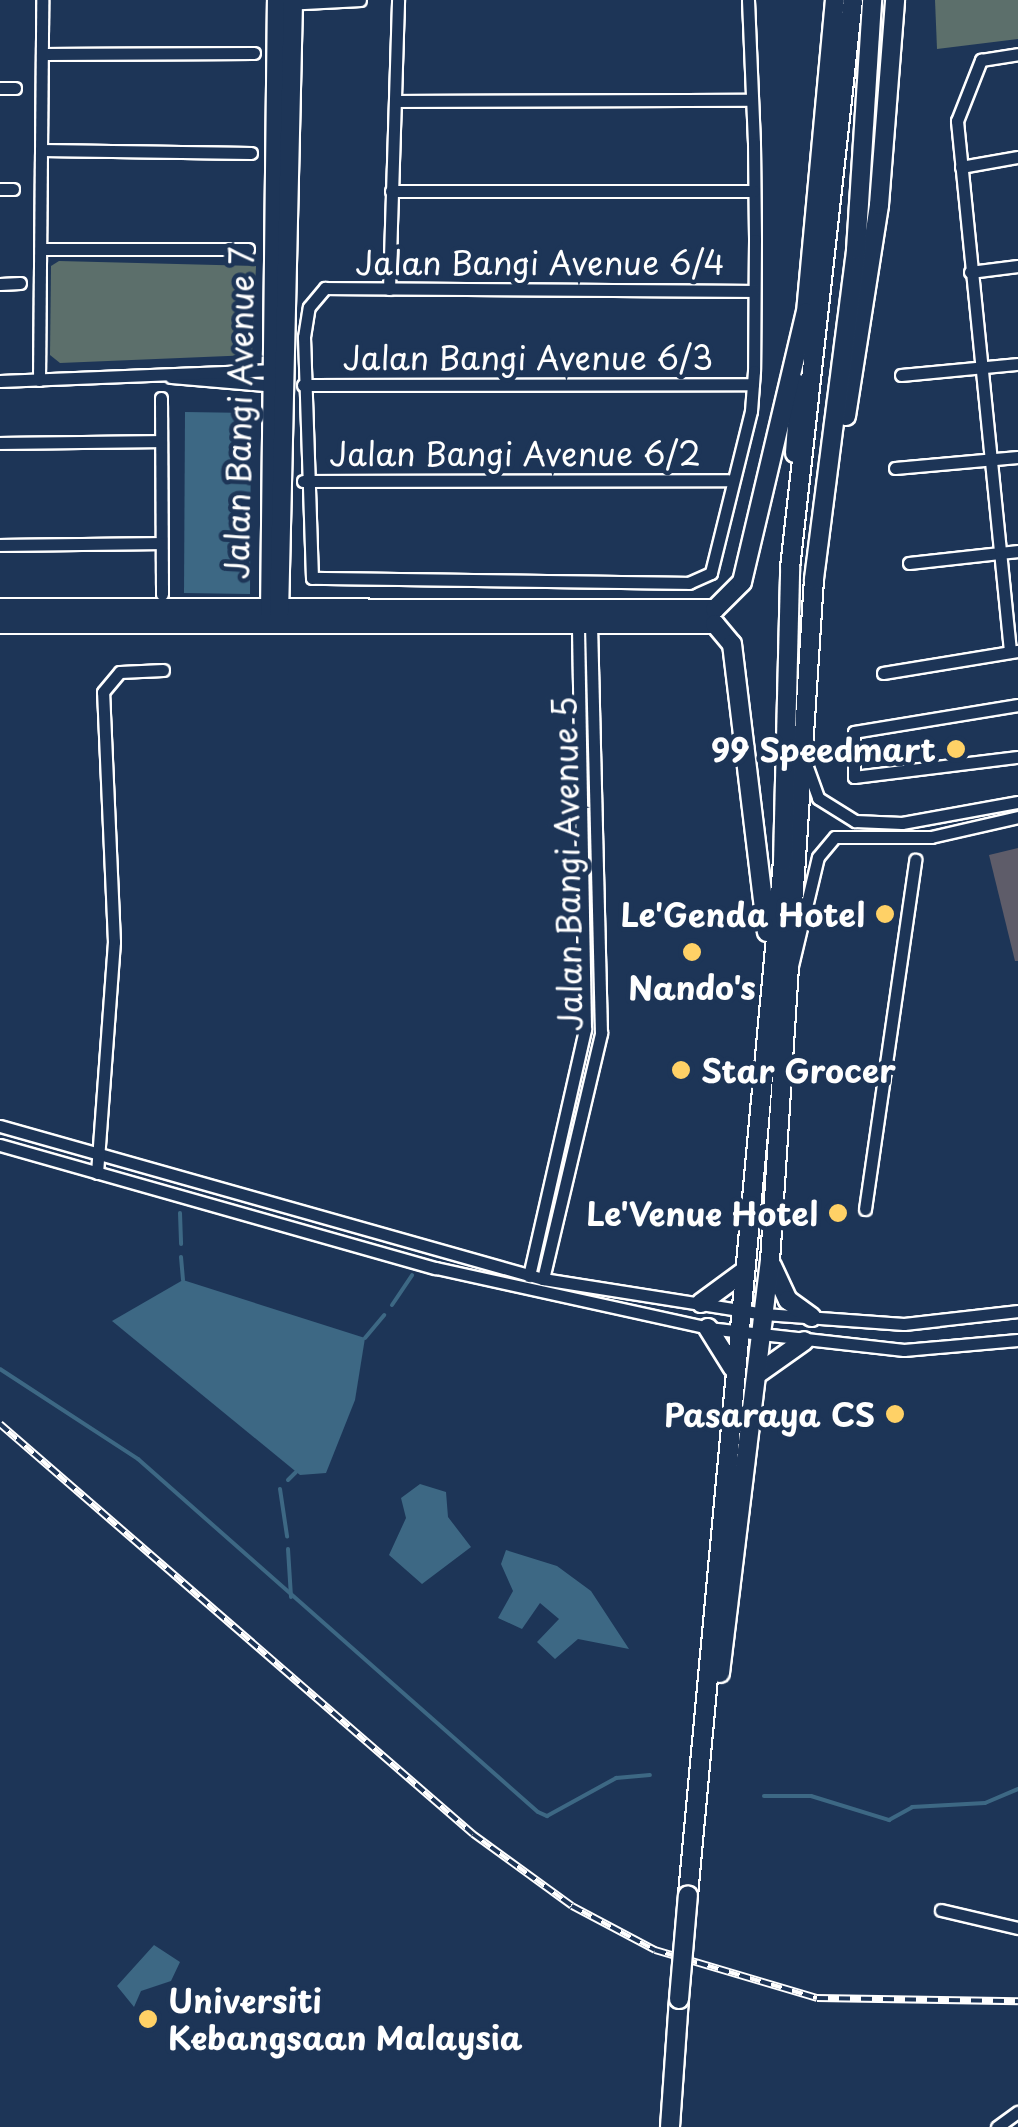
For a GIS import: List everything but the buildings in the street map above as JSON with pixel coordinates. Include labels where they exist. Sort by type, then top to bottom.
[{"type":"main road","points":[[670,2127],[688,1895],[711,1707],[766,988],[784,862],[790,568],[806,312],[835,0]]},
{"type":"main road","points":[[790,568],[852,0]]},
{"type":"main road","points":[[711,1707],[737,1588],[770,1261],[806,763],[814,579],[856,250],[872,0]]},
{"type":"main road","points":[[814,579],[866,305],[895,0]]},
{"type":"main road","name":"Jalan Bangi Avenue 7","points":[[274,612],[283,379],[285,2]]},
{"type":"main road","points":[[584,616],[704,610],[738,591],[806,312]]},
{"type":"main road","points":[[0,608],[584,616],[714,624],[732,644],[765,900],[766,988]]},
{"type":"main road","points":[[0,624],[274,612]]},
{"type":"main road","points":[[770,1261],[780,1288],[810,1317]]},
{"type":"main road","points":[[701,1303],[733,1287],[746,1263]]},
{"type":"main road","points":[[708,1328],[736,1378]]},
{"type":"main road","points":[[759,1373],[804,1341]]},
{"type":"street","points":[[38,380],[42,0]]},
{"type":"street","points":[[285,2],[360,0]]},
{"type":"street","points":[[388,288],[398,0]]},
{"type":"street","points":[[283,379],[303,481],[307,568],[322,584],[689,584],[711,573],[728,480],[752,384],[754,191],[748,0]]},
{"type":"street","points":[[43,54],[254,53]]},
{"type":"street","points":[[883,673],[1014,651],[1000,552],[956,121],[968,76],[981,60],[1018,54]]},
{"type":"street","points":[[0,88],[15,88]]},
{"type":"street","points":[[394,101],[752,100]]},
{"type":"street","points":[[42,150],[251,152]]},
{"type":"street","points":[[960,167],[1018,157]]},
{"type":"street","points":[[391,191],[754,191]]},
{"type":"street","points":[[42,249],[248,248]]},
{"type":"street","points":[[970,272],[1018,266]]},
{"type":"street","points":[[0,284],[20,283]]},
{"type":"street","name":"Jalan Bangi Avenue 6/4","points":[[283,379],[306,315],[325,288],[754,291]]},
{"type":"street","points":[[901,375],[1018,364]]},
{"type":"street","name":"Jalan Bangi Avenue 6/3","points":[[0,380],[167,376],[752,384]]},
{"type":"street","points":[[160,398],[162,594]]},
{"type":"street","points":[[0,442],[160,440]]},
{"type":"street","points":[[895,468],[1018,457]]},
{"type":"street","name":"Jalan Bangi Avenue 6/2","points":[[303,481],[728,480]]},
{"type":"street","points":[[0,545],[160,543]]},
{"type":"street","points":[[909,563],[1018,551]]},
{"type":"street","name":"Jalan Bangi Avenue 5","points":[[536,1280],[548,1254],[601,1033],[584,616]]},
{"type":"street","name":"Jalan Bangi Avenue 5","points":[[536,1280],[533,1256],[584,1029],[584,616]]},
{"type":"street","points":[[97,1173],[114,942],[103,692],[120,672],[163,670]]},
{"type":"street","points":[[1018,705],[854,732],[854,777],[1018,757]]},
{"type":"street","points":[[806,763],[818,798],[855,821],[902,823],[1018,802]]},
{"type":"street","points":[[789,972],[818,857],[834,837],[930,837],[1018,816]]},
{"type":"street","points":[[865,1209],[914,860]]},
{"type":"street","points":[[0,1126],[509,1270],[536,1280],[556,1298]]},
{"type":"street","points":[[0,1146],[556,1298],[738,1334],[924,1350],[1018,1340]]},
{"type":"street","points":[[406,1259],[412,1241]]},
{"type":"street","points":[[548,1254],[569,1283]]},
{"type":"street","points":[[509,1270],[533,1256]]},
{"type":"street","points":[[505,1285],[536,1280],[569,1283],[764,1314],[810,1317],[949,1323],[1018,1312]]},
{"type":"street","points":[[940,1910],[1018,1928]]},
{"type":"street","points":[[997,2127],[1018,2112]]},
{"type":"shaded area","points":[[935,0],[1018,0],[1018,39],[937,49]]},
{"type":"shaded area","points":[[59,261],[256,266],[252,355],[60,363],[50,355],[51,266]]},
{"type":"water","points":[[185,412],[251,413],[250,594],[184,593]]},
{"type":"water","points":[[183,1280],[365,1338],[355,1400],[326,1473],[300,1475],[112,1321]]},
{"type":"water","points":[[420,1484],[446,1492],[448,1517],[471,1547],[422,1584],[389,1555],[406,1518],[401,1498]]},
{"type":"water","points":[[506,1550],[557,1566],[591,1591],[629,1649],[578,1639],[555,1659],[537,1642],[559,1619],[540,1603],[522,1629],[498,1618],[513,1591],[501,1564]]},
{"type":"water","points":[[154,1945],[180,1962],[171,1981],[141,1991],[134,2007],[117,1986]]},
{"type":"waterway","points":[[180,1213],[181,1244]]},
{"type":"waterway","points":[[181,1257],[183,1280]]},
{"type":"waterway","points":[[392,1305],[412,1275]]},
{"type":"waterway","points":[[365,1338],[384,1315]]},
{"type":"waterway","points":[[0,1369],[138,1459],[538,1812],[547,1816],[616,1778],[650,1775]]},
{"type":"waterway","points":[[288,1480],[296,1472]]},
{"type":"waterway","points":[[280,1489],[287,1536]]},
{"type":"waterway","points":[[288,1549],[291,1597]]},
{"type":"waterway","points":[[764,1796],[811,1796],[889,1820],[912,1807],[985,1803],[1018,1789]]},
{"type":"railway","points":[[0,1424],[473,1834],[572,1906],[655,1950],[817,1998],[1018,2001]]},
{"type":"place","name":"99 Speedmart","points":[[956,749]]},
{"type":"place","name":"Le'Genda Hotel","points":[[885,914]]},
{"type":"place","name":"Nando's","points":[[692,952]]},
{"type":"place","name":"Star Grocer","points":[[681,1070]]},
{"type":"place","name":"Le'Venue Hotel","points":[[838,1213]]},
{"type":"place","name":"Pasaraya CS","points":[[895,1414]]},
{"type":"place","name":"Universiti Kebangsaan Malaysia","points":[[148,2019]]}]
